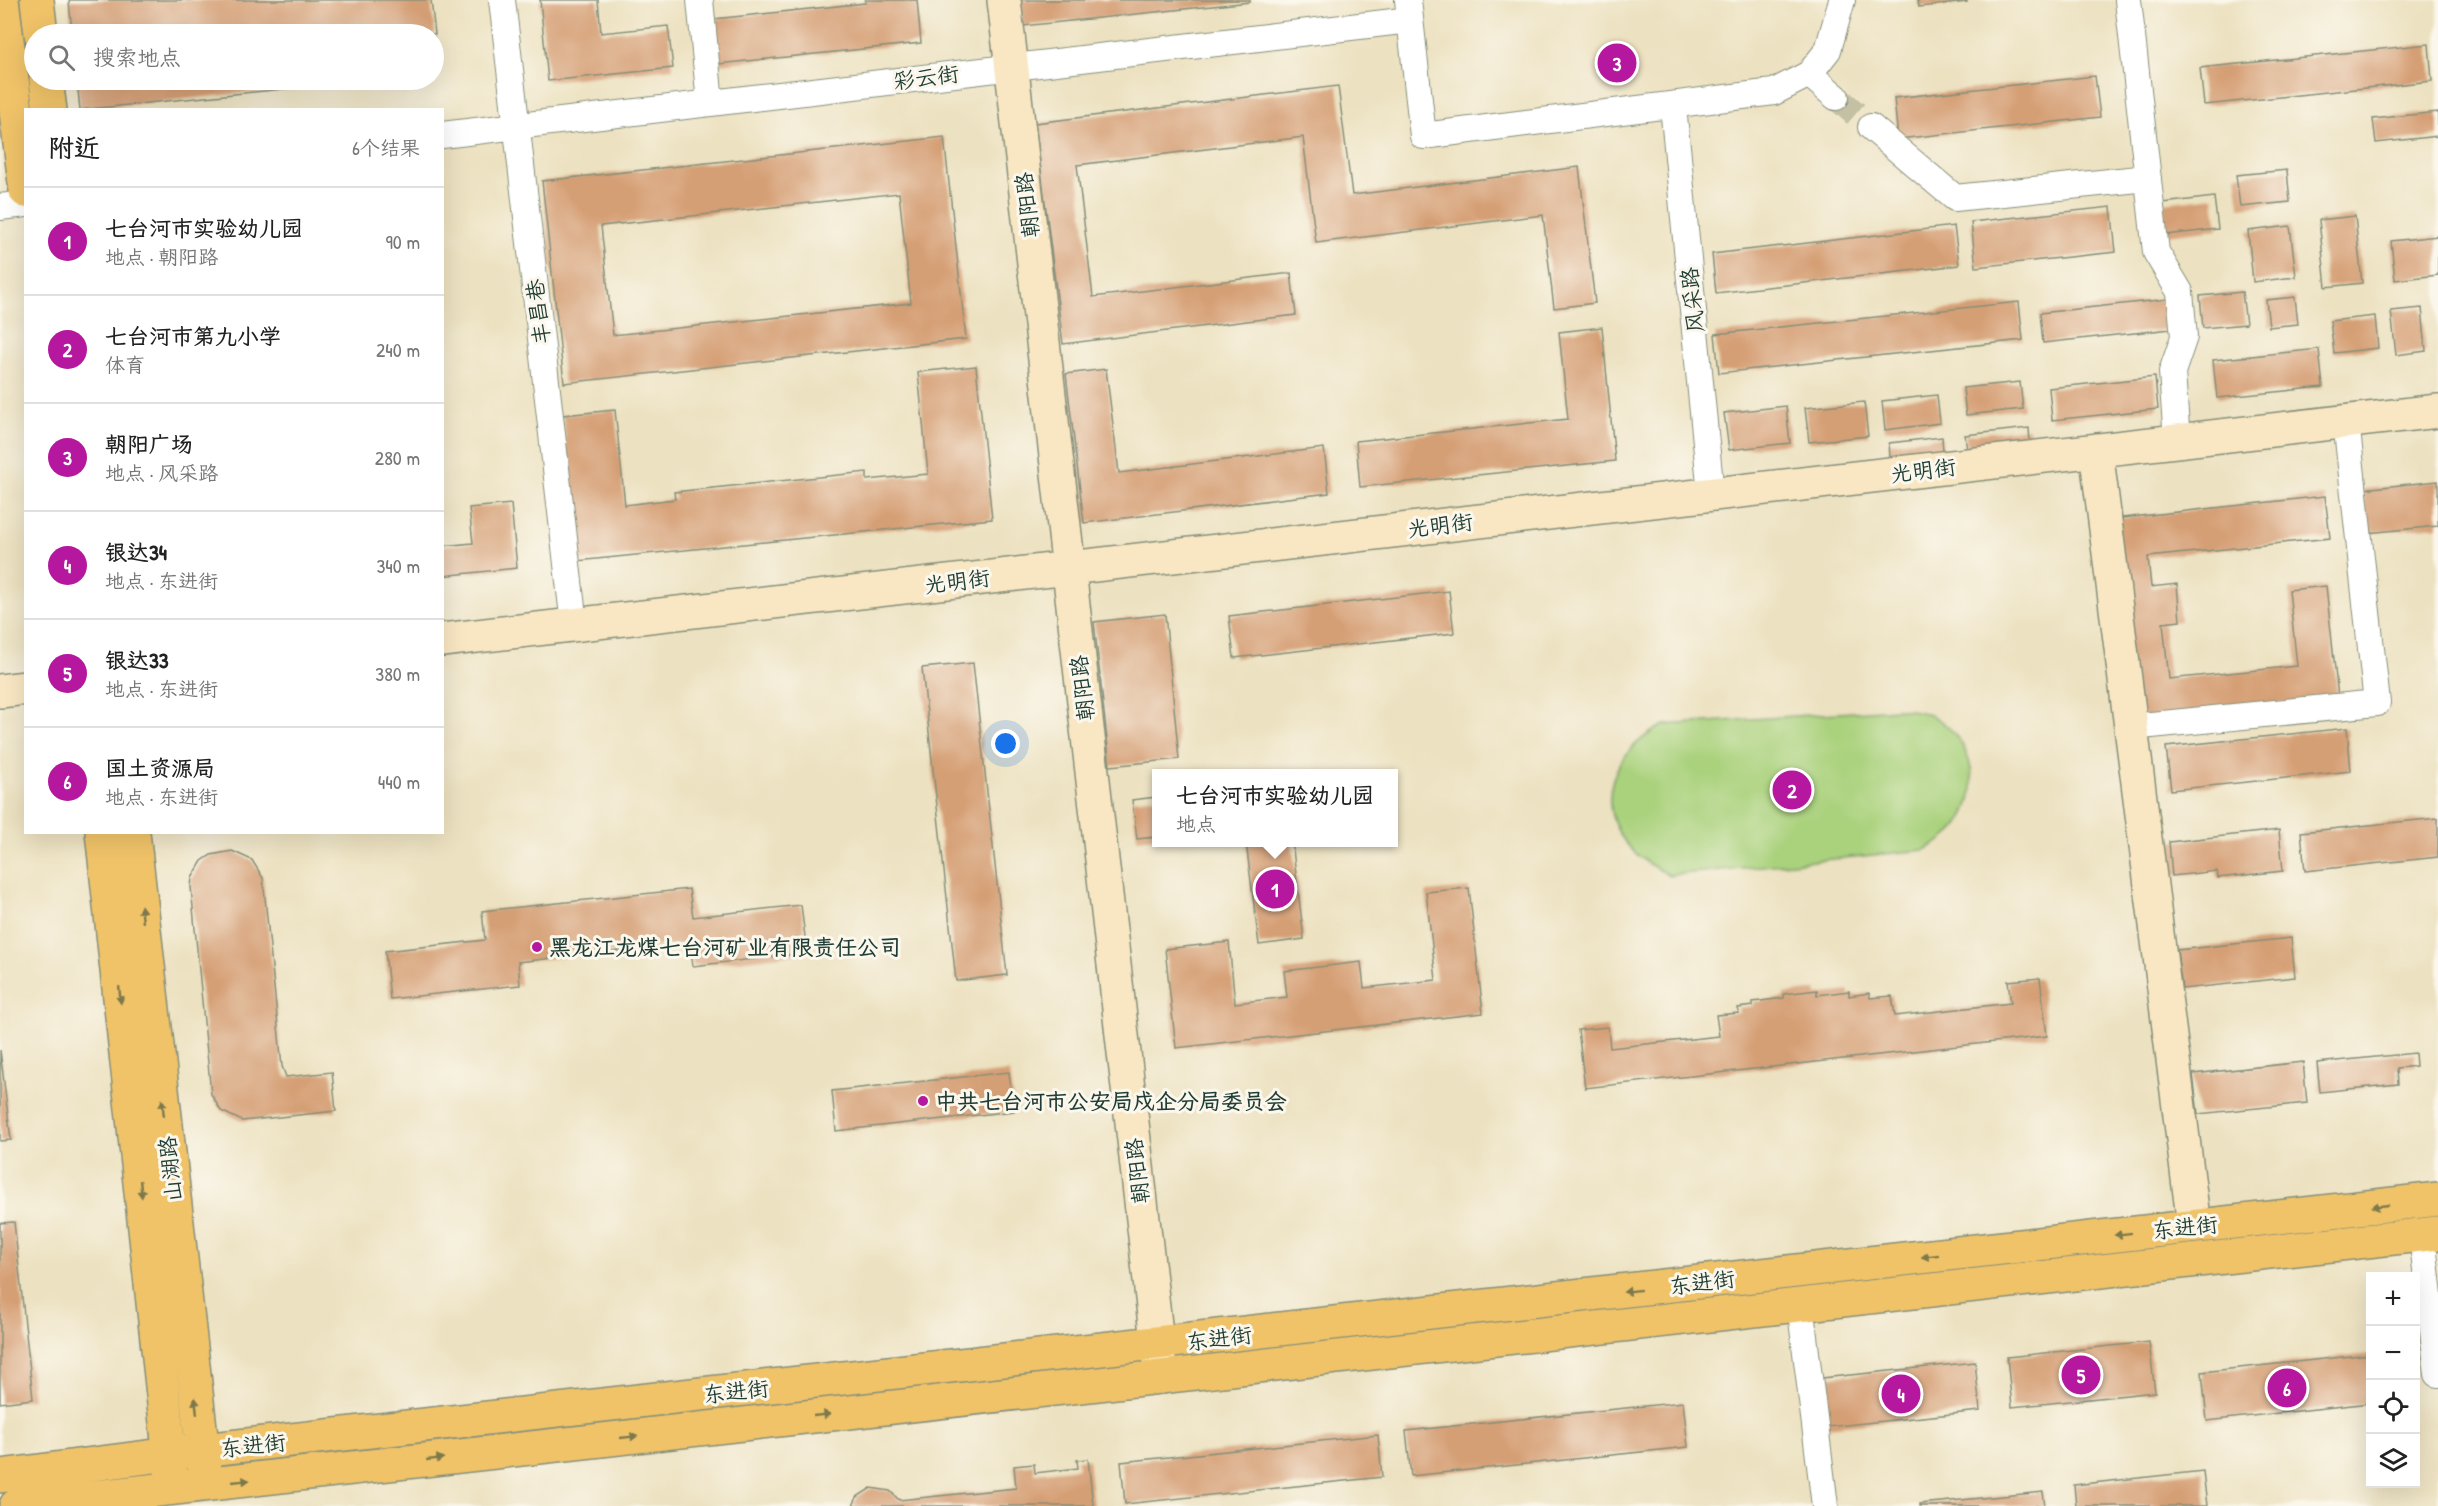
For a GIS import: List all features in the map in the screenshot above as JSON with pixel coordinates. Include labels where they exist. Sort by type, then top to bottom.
[{"type":"main road","points":[[2,0],[24,177]]},
{"type":"main road","points":[[37,0],[40,24]]},
{"type":"main road","points":[[47,90],[50,108]]},
{"type":"main road","name":"山湖路","points":[[102,834],[186,1453],[208,1495]]},
{"type":"main road","name":"山湖路","points":[[133,834],[186,1453],[174,1497]]},
{"type":"main road","name":"东进街","points":[[0,1476],[186,1453],[2438,1199]]},
{"type":"main road","name":"东进街","points":[[16,1506],[208,1495],[1161,1377],[2430,1234]]},
{"type":"street","name":"丰昌巷","points":[[502,0],[574,625]]},
{"type":"street","points":[[700,0],[710,103]]},
{"type":"street","name":"朝阳路","points":[[1004,0],[1161,1377]]},
{"type":"street","points":[[1409,10],[1423,136],[1774,92],[1809,74],[1828,50],[1842,0]]},
{"type":"street","points":[[2128,0],[2156,252],[2180,292],[2184,337],[2172,372],[2177,441]]},
{"type":"street","name":"彩云街","points":[[444,135],[1011,67],[1409,10]]},
{"type":"street","points":[[1809,74],[1836,97]]},
{"type":"street","name":"风采路","points":[[1673,106],[1711,494]]},
{"type":"street","points":[[1871,127],[1955,198],[2148,178]]},
{"type":"street","points":[[0,207],[24,204]]},
{"type":"street","name":"光明街","points":[[444,640],[2438,411]]},
{"type":"street","points":[[2131,727],[2377,703],[2346,422]]},
{"type":"street","points":[[2096,450],[2194,1226]]},
{"type":"street","points":[[0,691],[24,688]]},
{"type":"street","points":[[2430,1234],[2438,1374]]},
{"type":"street","points":[[1800,1304],[1825,1506]]},
{"type":"green space","points":[[1898,709],[1926,714],[1942,722],[1955,734],[1970,763],[1971,796],[1966,812],[1945,838],[1924,850],[1670,875],[1645,861],[1626,843],[1614,823],[1610,802],[1613,780],[1622,760],[1640,741],[1664,725]]},
{"type":"building","points":[[69,0],[431,0],[434,24],[71,24]]},
{"type":"building","points":[[540,0],[598,0],[601,33],[668,26],[673,68],[548,81]]},
{"type":"building","points":[[865,0],[917,0],[921,43],[718,64],[714,19],[865,3]]},
{"type":"building","points":[[1020,0],[1250,0],[1250,2],[1023,26]]},
{"type":"building","points":[[1918,0],[1967,0],[1967,2],[1919,7]]},
{"type":"building","points":[[2429,44],[2432,81],[2204,105],[2200,68]]},
{"type":"building","points":[[2095,76],[2100,117],[1898,139],[1894,98]]},
{"type":"building","points":[[1338,86],[1352,195],[1579,167],[1595,303],[1554,308],[1543,215],[1316,243],[1303,137],[1077,165],[1093,297],[1291,273],[1296,315],[1063,344],[1035,123]]},
{"type":"building","points":[[78,90],[272,90],[99,108],[80,108]]},
{"type":"building","points":[[2438,112],[2438,136],[2376,143],[2373,119]]},
{"type":"building","points":[[944,137],[966,339],[564,383],[542,181]],"holes":[[[899,193],[911,303],[613,335],[601,226]]]},
{"type":"building","points":[[2287,170],[2290,202],[2240,207],[2236,175]]},
{"type":"building","points":[[2214,197],[2218,229],[2166,235],[2163,203]]},
{"type":"building","points":[[2111,207],[2116,252],[1976,267],[1971,222]]},
{"type":"building","points":[[2355,216],[2362,283],[2326,287],[2319,220]]},
{"type":"building","points":[[1954,226],[1959,265],[1716,293],[1712,254]]},
{"type":"building","points":[[2290,226],[2296,277],[2253,282],[2248,231]]},
{"type":"building","points":[[2438,236],[2438,275],[2395,280],[2391,241]]},
{"type":"building","points":[[2242,292],[2246,324],[2203,328],[2200,296]]},
{"type":"building","points":[[2295,297],[2298,324],[2269,327],[2266,300]]},
{"type":"building","points":[[2168,299],[2171,329],[2043,343],[2040,313]]},
{"type":"building","points":[[2019,302],[2023,340],[1719,373],[1715,334]]},
{"type":"building","points":[[2422,308],[2426,351],[2396,355],[2391,311]]},
{"type":"building","points":[[2375,316],[2378,348],[2334,353],[2330,321]]},
{"type":"building","points":[[1602,327],[1615,461],[1360,487],[1356,441],[1568,419],[1559,332]]},
{"type":"building","points":[[2319,349],[2323,387],[2217,398],[2213,360]]},
{"type":"building","points":[[976,366],[992,519],[577,561],[563,415],[615,410],[625,505],[675,499],[674,492],[867,472],[867,480],[928,474],[918,372]]},
{"type":"building","points":[[1106,369],[1119,473],[1324,448],[1329,493],[1084,523],[1066,374]]},
{"type":"building","points":[[2155,377],[2158,409],[2052,420],[2049,388]]},
{"type":"building","points":[[2020,382],[2023,409],[1966,415],[1963,388]]},
{"type":"building","points":[[1937,395],[1940,423],[1885,430],[1882,401]]},
{"type":"building","points":[[1864,402],[1868,436],[1809,442],[1805,408]]},
{"type":"building","points":[[1786,406],[1790,443],[1729,450],[1724,413]]},
{"type":"building","points":[[2029,428],[2030,443],[1967,450],[1965,435]]},
{"type":"building","points":[[1942,437],[1943,452],[1890,457],[1889,443]]},
{"type":"building","points":[[2438,481],[2438,526],[2367,533],[2363,489]]},
{"type":"building","points":[[2325,496],[2330,538],[2148,557],[2151,587],[2177,584],[2180,621],[2163,623],[2169,679],[2297,666],[2289,590],[2326,586],[2338,697],[2134,719],[2113,519]]},
{"type":"building","points":[[511,504],[517,568],[444,576],[444,546],[473,543],[469,508]]},
{"type":"building","points":[[1449,591],[1454,633],[1234,658],[1229,616]]},
{"type":"building","points":[[1165,614],[1179,759],[1110,766],[1094,622]]},
{"type":"building","name":"黑龙江龙煤七台河矿业有限责任公司","points":[[973,663],[1007,975],[956,981],[922,668]]},
{"type":"building","points":[[2347,728],[2351,771],[2171,790],[2166,747]]},
{"type":"building","points":[[1152,798],[1152,837],[1137,839],[1132,800]]},
{"type":"building","points":[[2438,818],[2438,857],[2305,871],[2301,832]]},
{"type":"building","points":[[2279,830],[2283,871],[2218,878],[2217,871],[2172,876],[2169,842]]},
{"type":"building","points":[[1247,847],[1293,847],[1304,939],[1259,945]]},
{"type":"building","points":[[232,851],[252,860],[263,878],[282,1066],[286,1077],[332,1072],[336,1111],[242,1121],[221,1111],[211,1094],[191,887],[192,878],[202,861],[211,855]]},
{"type":"building","points":[[1469,888],[1483,1013],[1176,1048],[1165,949],[1229,942],[1235,1003],[1287,997],[1284,971],[1361,962],[1364,988],[1436,980],[1426,892]]},
{"type":"building","name":"黑龙江龙煤七台河矿业有限责任公司","points":[[689,889],[693,917],[801,905],[807,953],[693,966],[690,943],[518,962],[520,985],[390,999],[385,951],[485,940],[482,911]]},
{"type":"building","points":[[2291,938],[2295,977],[2182,989],[2177,950]]},
{"type":"building","points":[[2040,978],[2047,1036],[1585,1088],[1578,1030],[1608,1027],[1610,1048],[1719,1036],[1716,1015],[1739,1013],[1738,1008],[1753,1006],[1753,1002],[1784,998],[1784,994],[1817,990],[1817,995],[1849,991],[1849,996],[1869,993],[1870,998],[1892,996],[1895,1016],[2011,1003],[2008,981]]},
{"type":"building","points":[[0,1050],[11,1140],[0,1141]]},
{"type":"building","points":[[2415,1053],[2416,1066],[2397,1068],[2398,1084],[2320,1092],[2317,1063]]},
{"type":"building","points":[[2303,1062],[2307,1103],[2198,1114],[2193,1074]]},
{"type":"building","name":"中共七台河市公安局戍企分局委员会","points":[[1009,1072],[1014,1111],[836,1131],[832,1091]]},
{"type":"building","points":[[14,1222],[33,1399],[0,1403],[0,1223]]},
{"type":"building","points":[[2149,1342],[2155,1392],[2012,1407],[2007,1357]]},
{"type":"building","points":[[2366,1354],[2366,1403],[2207,1421],[2202,1372]]},
{"type":"building","points":[[1975,1362],[1980,1411],[1827,1427],[1822,1378]]},
{"type":"building","points":[[1683,1402],[1688,1447],[1411,1476],[1406,1431]]},
{"type":"building","points":[[1378,1435],[1382,1477],[1125,1504],[1121,1462]]},
{"type":"building","points":[[1088,1459],[1093,1506],[853,1506],[857,1497],[871,1488],[890,1491],[899,1500],[1016,1488],[1014,1466],[1034,1464],[1035,1473],[1078,1468],[1077,1460]]},
{"type":"building","points":[[2203,1471],[2207,1506],[2076,1506],[2074,1485]]},
{"type":"building","points":[[2043,1492],[2045,1506],[1920,1506],[1920,1504]]},
{"type":"tunnel","points":[[1836,97],[1871,127]]},
{"type":"place","name":"朝阳广场","points":[[1617,63]]},
{"type":"place","name":"七台河市第九小学","points":[[1792,790]]},
{"type":"place","name":"七台河市实验幼儿园","points":[[1275,889]]},
{"type":"place","name":"黑龙江龙煤七台河矿业有限责任公司","points":[[537,947]]},
{"type":"place","name":"中共七台河市公安局戍企分局委员会","points":[[923,1101]]},
{"type":"place","name":"银达33","points":[[2081,1375]]},
{"type":"place","name":"国土资源局","points":[[2287,1388]]},
{"type":"place","name":"银达34","points":[[1901,1394]]}]
